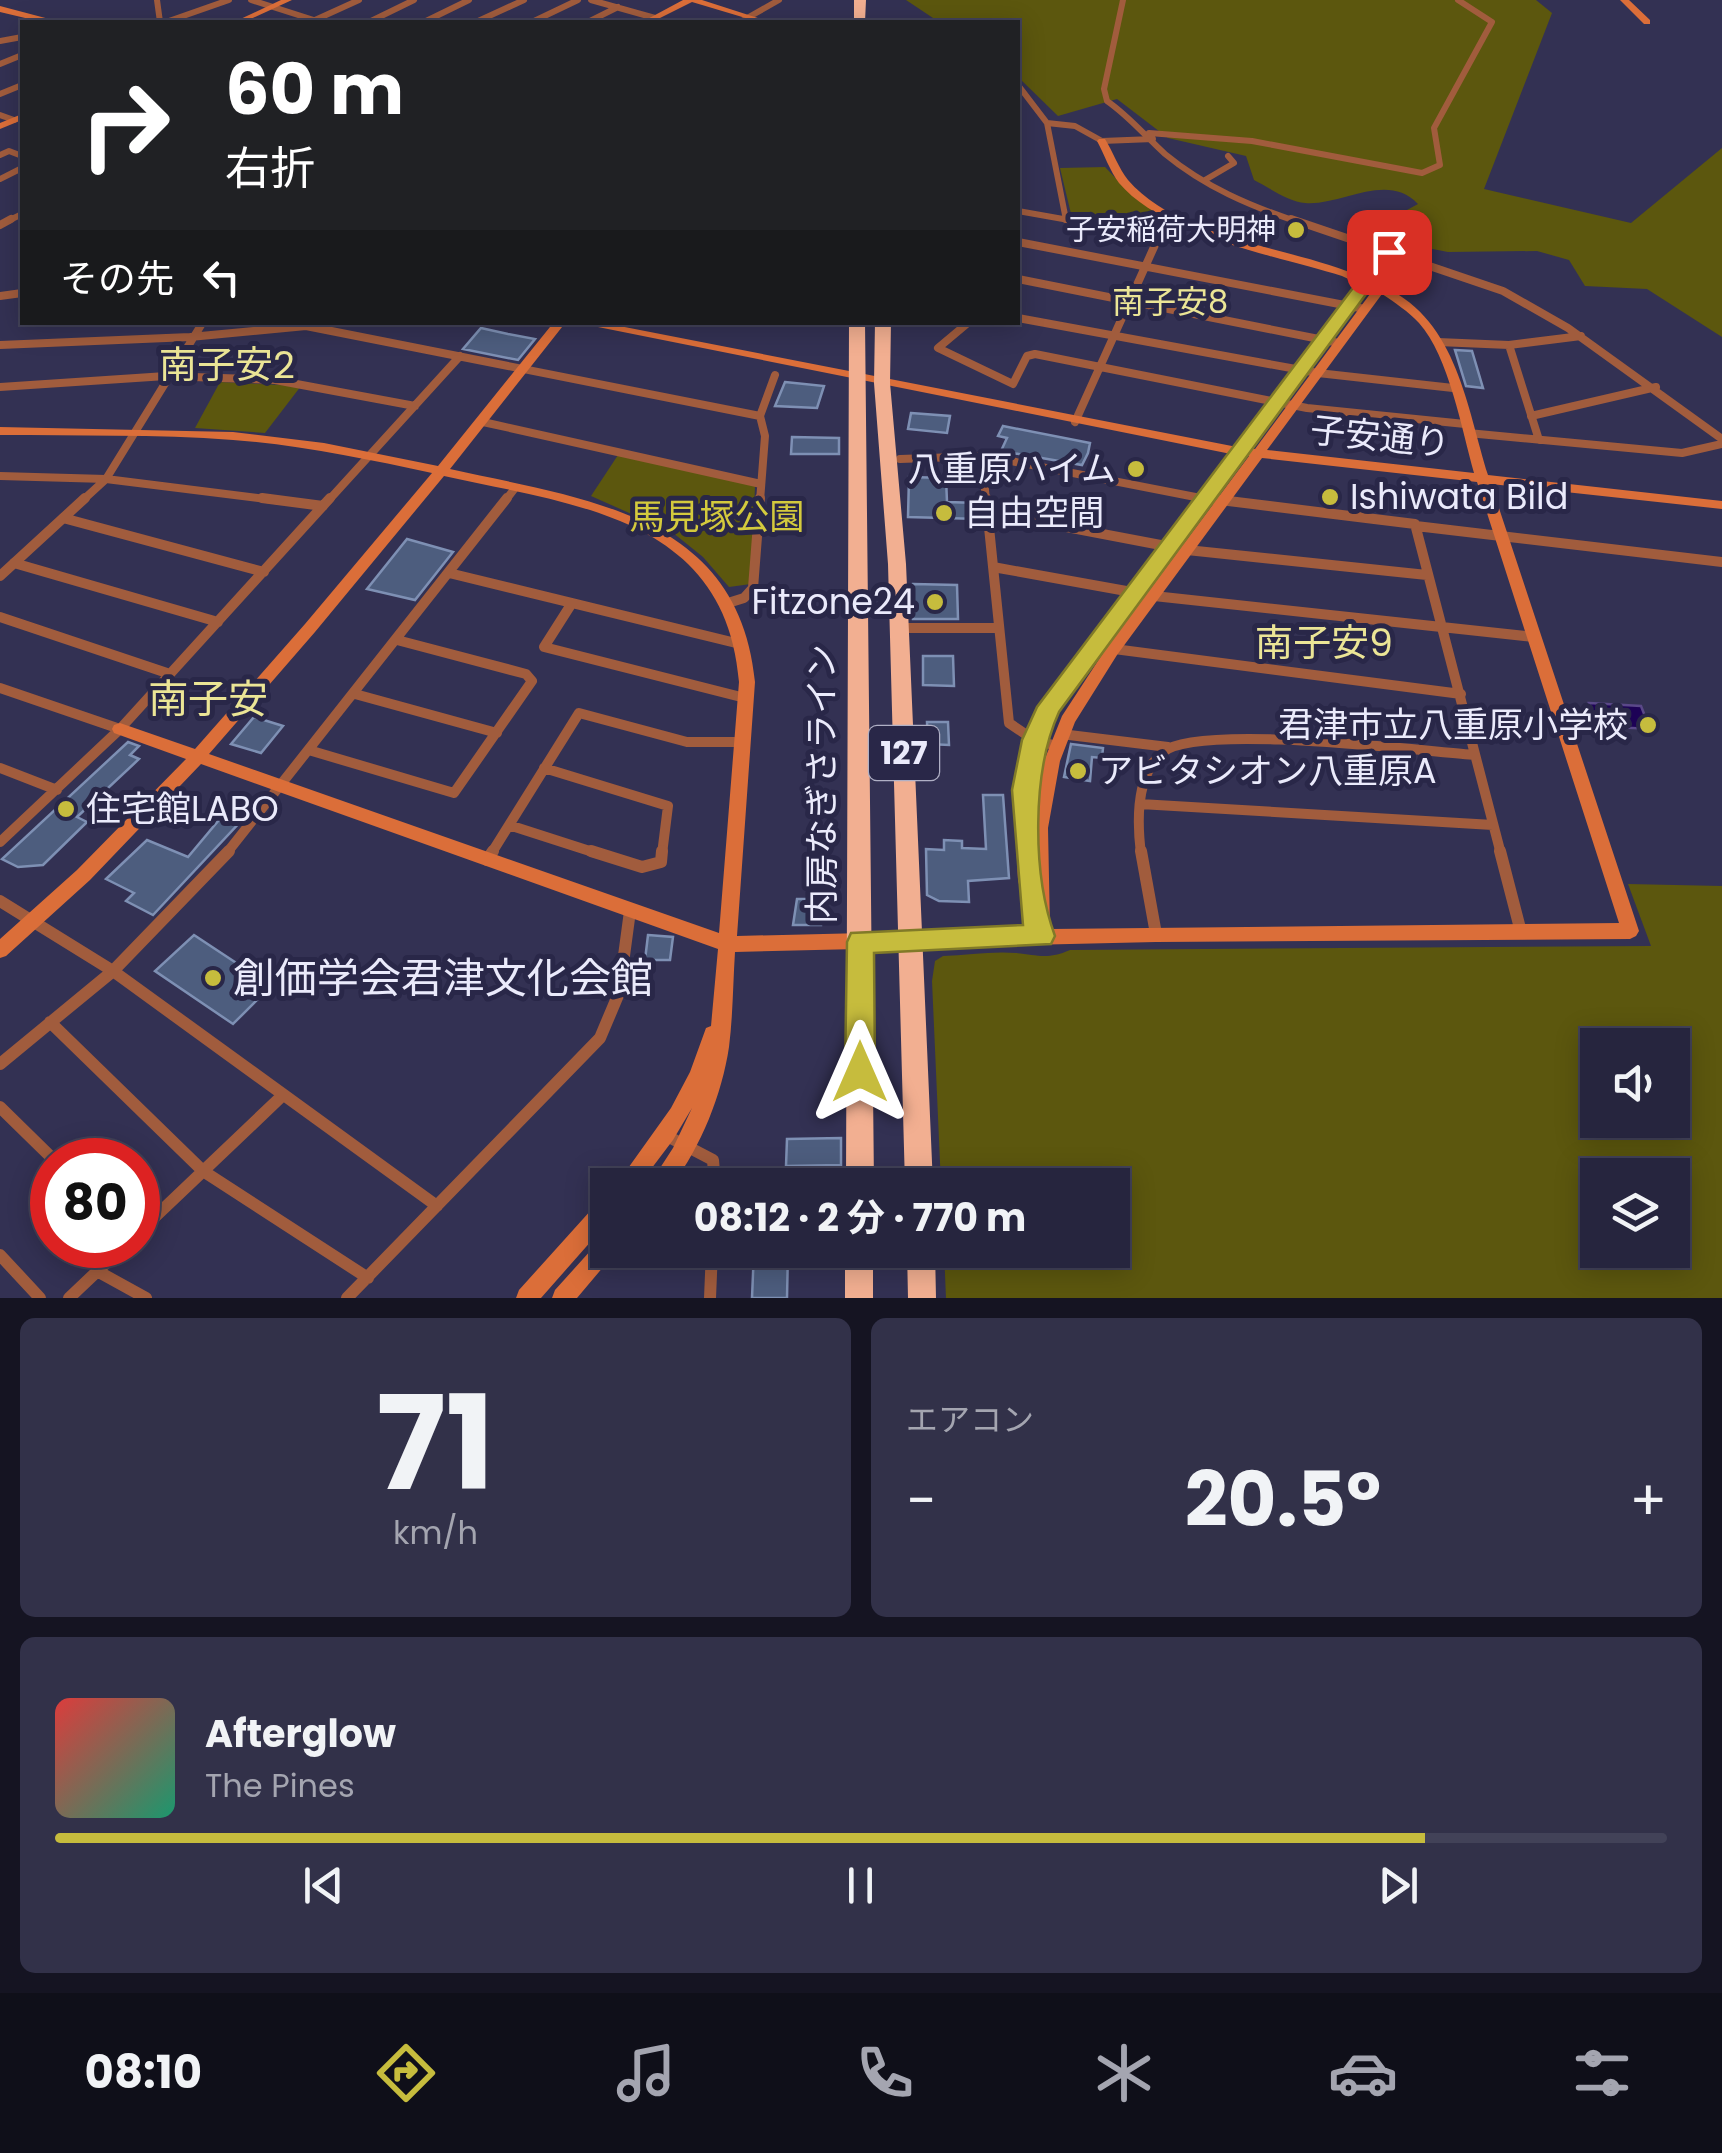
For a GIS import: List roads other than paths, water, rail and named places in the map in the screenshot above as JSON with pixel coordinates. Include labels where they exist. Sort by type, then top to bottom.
[{"type":"highway","name":"内房なぎさライン","points":[[857,325],[860,1168]]},
{"type":"highway","name":"127","points":[[884,325],[882,384],[897,564],[919,1168]]},
{"type":"highway","points":[[859,1268],[859,1298]]},
{"type":"highway","points":[[921,1268],[922,1298]]},
{"type":"street","points":[[169,20],[229,0]]},
{"type":"street","points":[[251,0],[309,20]]},
{"type":"street","points":[[243,20],[288,0]]},
{"type":"street","points":[[319,20],[358,0]]},
{"type":"street","points":[[373,20],[414,0]]},
{"type":"street","points":[[428,20],[469,0]]},
{"type":"street","points":[[480,20],[524,0]]},
{"type":"street","points":[[536,20],[578,0]]},
{"type":"street","points":[[591,0],[651,20],[692,0],[745,20],[776,0]]},
{"type":"street","points":[[1123,0],[1104,89],[1107,101],[1151,136],[1164,154],[1246,206],[1504,292],[1581,336],[1656,387],[1722,442]]},
{"type":"street","points":[[1047,123],[1075,126],[1102,141],[1198,131],[1247,137],[1422,173],[1440,165],[1432,137],[1434,128],[1492,22],[1458,0]]},
{"type":"street","points":[[1624,0],[1648,22]]},
{"type":"street","points":[[592,20],[619,7]]},
{"type":"street","points":[[0,9],[42,20]]},
{"type":"street","points":[[1021,93],[1047,123],[1066,220]]},
{"type":"street","points":[[0,115],[18,118]]},
{"type":"street","points":[[0,126],[18,118]]},
{"type":"street","points":[[0,688],[727,944],[1156,934],[1630,931],[1438,342],[1412,310],[1371,286],[1167,213],[1120,178],[1102,141]]},
{"type":"street","points":[[1205,180],[1234,163],[1228,156]]},
{"type":"street","points":[[1020,211],[1159,236],[1075,422]]},
{"type":"street","points":[[1020,242],[1364,309]]},
{"type":"street","points":[[1041,936],[1034,916],[1024,790],[1034,740],[1063,683],[1347,305],[1371,286],[1396,254]]},
{"type":"street","points":[[1020,279],[1340,344]]},
{"type":"street","points":[[1041,936],[1040,828],[1059,740],[1112,651],[1340,344],[1364,309],[1371,286]]},
{"type":"street","points":[[1020,318],[1299,369],[1453,388]]},
{"type":"street","points":[[0,576],[106,479],[201,325]]},
{"type":"street","points":[[0,950],[100,862],[199,758],[442,472],[558,325]]},
{"type":"street","name":"子安通り","points":[[595,325],[1237,452],[1722,505]]},
{"type":"street","points":[[965,325],[938,348],[1014,384],[1030,354],[1293,406],[1538,440],[1682,454],[1722,442]]},
{"type":"street","points":[[0,345],[190,338],[306,326],[760,416]]},
{"type":"street","points":[[1438,342],[1509,345],[1581,336]]},
{"type":"street","points":[[1509,345],[1538,440]]},
{"type":"street","points":[[0,842],[120,729],[460,356]]},
{"type":"street","points":[[728,604],[744,598],[753,588],[765,436],[760,416],[775,375]]},
{"type":"street","points":[[0,387],[166,376],[309,383],[415,406]]},
{"type":"street","points":[[1531,416],[1656,387]]},
{"type":"street","points":[[483,422],[761,484]]},
{"type":"street","points":[[0,431],[263,438],[370,456],[599,507],[653,531],[702,568],[728,604],[742,645],[746,698],[722,1006],[665,1168]]},
{"type":"street","points":[[982,457],[1009,723],[1034,740],[1169,747],[1229,738],[1474,755]]},
{"type":"street","points":[[900,459],[982,457],[1222,502],[1722,562]]},
{"type":"street","points":[[0,476],[106,479],[323,506]]},
{"type":"street","points":[[0,1064],[112,971],[194,891],[283,788],[515,488]]},
{"type":"street","points":[[987,512],[1165,547],[1428,575]]},
{"type":"street","points":[[63,518],[264,572]]},
{"type":"street","points":[[1416,526],[1522,932]]},
{"type":"street","points":[[14,563],[218,622]]},
{"type":"street","points":[[993,567],[1154,596],[1444,630],[1534,636]]},
{"type":"street","points":[[450,573],[742,645]]},
{"type":"street","points":[[572,603],[544,647],[746,698]]},
{"type":"street","points":[[0,617],[170,674]]},
{"type":"street","points":[[908,628],[1000,628]]},
{"type":"street","points":[[312,750],[448,794],[461,787],[532,682],[529,676],[398,640]]},
{"type":"street","points":[[1091,646],[1461,694]]},
{"type":"street","points":[[355,694],[497,733]]},
{"type":"street","points":[[486,860],[579,713],[686,742],[742,742]]},
{"type":"street","points":[[1156,934],[1136,819],[1148,777],[1169,747]]},
{"type":"street","points":[[0,768],[57,790]]},
{"type":"street","points":[[508,825],[642,867],[661,862],[668,806],[544,768]]},
{"type":"street","points":[[1140,804],[1493,825]]},
{"type":"street","points":[[0,902],[112,971],[437,1206]]},
{"type":"street","points":[[347,1298],[600,1038],[612,1021],[622,988],[630,911]]},
{"type":"street","points":[[50,1022],[202,1171],[368,1278]]},
{"type":"street","points":[[160,1212],[283,1094]]},
{"type":"street","points":[[0,1107],[32,1138]]},
{"type":"street","points":[[645,1168],[675,1140]]},
{"type":"street","points":[[675,1140],[713,1160],[714,1168]]},
{"type":"street","points":[[527,1298],[590,1226]]},
{"type":"street","points":[[0,1255],[40,1298]]},
{"type":"street","points":[[563,1298],[590,1267]]},
{"type":"street","points":[[69,1298],[100,1268]]},
{"type":"street","points":[[710,1298],[711,1268]]},
{"type":"street","points":[[97,1271],[146,1298]]},
{"type":"place","name":"子安稲荷大明神","points":[[1296,230]]},
{"type":"place","name":"八重原ハイム","points":[[1136,469]]},
{"type":"place","name":"Ishiwata Bild","points":[[1330,497]]},
{"type":"place","name":"自由空間","points":[[944,513]]},
{"type":"place","name":"Fitzone24","points":[[935,602]]},
{"type":"place","name":"君津市立八重原小学校","points":[[1648,725]]},
{"type":"place","name":"アビタシオン八重原A","points":[[1078,771]]},
{"type":"place","name":"住宅館LABO","points":[[66,809]]},
{"type":"place","name":"創価学会君津文化会館","points":[[213,978]]},
{"type":"district","name":"南子安8","points":[[1170,302]]},
{"type":"district","name":"南子安2","points":[[227,365]]},
{"type":"district","name":"南子安9","points":[[1324,643]]},
{"type":"district","name":"南子安","points":[[208,699]]},
{"type":"park label","name":"馬見塚公園","points":[[717,517]]}]
